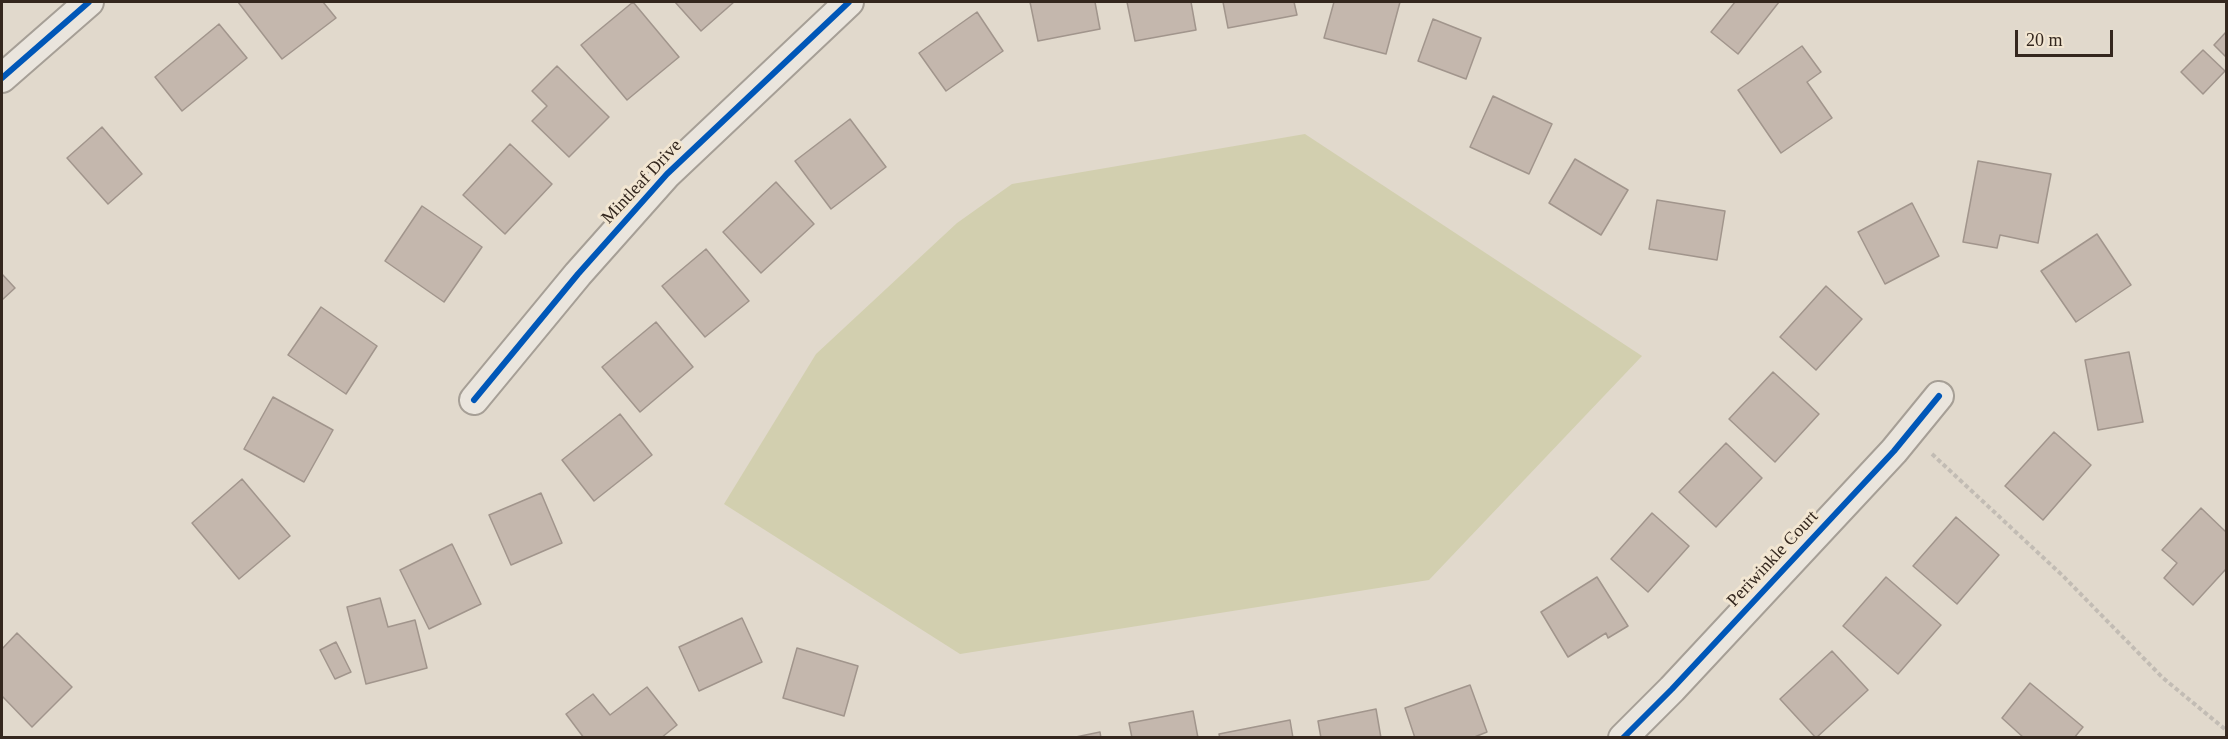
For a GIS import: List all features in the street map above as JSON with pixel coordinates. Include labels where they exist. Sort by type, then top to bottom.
[{"type":"street","points":[[2,78],[90,2]]},
{"type":"street","name":"Mintleaf Drive","points":[[474,400],[578,274],[667,174],[849,2]]},
{"type":"street","name":"Periwinkle Court","points":[[1623,738],[1672,690],[1894,451],[1939,396]]},
{"type":"path","points":[[1926,449],[2063,576],[2163,678],[2226,730]]},
{"type":"shaded area","points":[[1305,134],[1642,356],[1429,580],[960,654],[724,504],[816,354],[957,223],[1012,184]]},
{"type":"building","points":[[238,2],[323,2],[336,18],[282,59]]},
{"type":"building","points":[[633,2],[679,57],[627,100],[581,45]]},
{"type":"building","points":[[675,2],[734,2],[701,31]]},
{"type":"building","points":[[1030,2],[1095,2],[1100,29],[1038,41]]},
{"type":"building","points":[[1127,2],[1191,2],[1196,30],[1135,41]]},
{"type":"building","points":[[1223,2],[1294,2],[1297,15],[1228,28]]},
{"type":"building","points":[[1334,2],[1400,2],[1386,54],[1324,38]]},
{"type":"building","points":[[1735,2],[1779,2],[1738,54],[1711,32]]},
{"type":"building","points":[[977,12],[1003,51],[946,91],[919,53]]},
{"type":"building","points":[[1433,19],[1481,38],[1466,79],[1418,61]]},
{"type":"building","points":[[219,24],[247,58],[182,111],[155,77]]},
{"type":"building","points":[[2226,32],[2226,57],[2214,45]]},
{"type":"building","points":[[1802,46],[1821,72],[1807,82],[1832,118],[1781,153],[1738,90]]},
{"type":"building","points":[[2203,50],[2225,71],[2203,94],[2181,72]]},
{"type":"building","points":[[557,66],[609,117],[569,157],[532,121],[547,106],[532,91]]},
{"type":"building","points":[[1493,96],[1552,124],[1529,174],[1470,147]]},
{"type":"building","points":[[850,119],[886,167],[831,209],[795,161]]},
{"type":"building","points":[[102,127],[142,174],[108,204],[67,158]]},
{"type":"building","points":[[510,144],[552,184],[505,234],[463,195]]},
{"type":"building","points":[[1575,159],[1628,190],[1601,235],[1549,203]]},
{"type":"building","points":[[1978,161],[2051,174],[2038,243],[2000,235],[1997,248],[1963,242]]},
{"type":"building","points":[[776,182],[814,224],[761,273],[723,232]]},
{"type":"building","points":[[1657,200],[1725,211],[1717,260],[1649,249]]},
{"type":"building","points":[[1912,203],[1939,256],[1885,284],[1858,232]]},
{"type":"building","points":[[422,206],[482,247],[444,302],[385,261]]},
{"type":"building","points":[[2097,234],[2131,285],[2076,322],[2041,271]]},
{"type":"building","points":[[706,249],[749,301],[705,337],[662,286]]},
{"type":"building","points":[[2,274],[15,288],[2,300]]},
{"type":"building","points":[[1826,286],[1862,319],[1816,370],[1780,337]]},
{"type":"building","points":[[321,307],[377,346],[346,394],[288,355]]},
{"type":"building","points":[[656,322],[693,367],[640,412],[602,367]]},
{"type":"building","points":[[2129,352],[2143,422],[2098,430],[2085,360]]},
{"type":"building","points":[[1773,372],[1819,414],[1775,462],[1729,419]]},
{"type":"building","points":[[273,397],[333,430],[304,482],[244,449]]},
{"type":"building","points":[[620,414],[652,455],[594,501],[562,460]]},
{"type":"building","points":[[2054,432],[2091,465],[2043,520],[2005,486]]},
{"type":"building","points":[[1726,443],[1762,478],[1716,527],[1679,492]]},
{"type":"building","points":[[242,479],[290,536],[239,579],[192,523]]},
{"type":"building","points":[[541,493],[562,543],[511,565],[489,515]]},
{"type":"building","points":[[2201,508],[2226,532],[2226,569],[2193,605],[2164,578],[2177,563],[2162,550]]},
{"type":"building","points":[[1652,513],[1689,546],[1648,592],[1611,559]]},
{"type":"building","points":[[1956,517],[1999,555],[1957,604],[1913,566]]},
{"type":"building","points":[[452,544],[481,604],[429,629],[400,570]]},
{"type":"building","points":[[1597,577],[1628,626],[1608,638],[1606,633],[1568,657],[1541,612]]},
{"type":"building","points":[[1886,577],[1941,625],[1898,674],[1843,626]]},
{"type":"building","points":[[380,598],[388,627],[415,620],[427,668],[366,684],[347,607]]},
{"type":"building","points":[[742,618],[762,662],[699,691],[679,647]]},
{"type":"building","points":[[17,633],[72,687],[32,727],[2,696],[2,649]]},
{"type":"building","points":[[336,642],[351,672],[335,679],[320,650]]},
{"type":"building","points":[[797,648],[858,666],[844,716],[783,698]]},
{"type":"building","points":[[1832,651],[1868,690],[1816,738],[1780,699]]},
{"type":"building","points":[[2030,683],[2083,727],[2074,738],[2024,738],[2002,718]]},
{"type":"building","points":[[1470,685],[1487,732],[1472,738],[1415,738],[1405,708]]},
{"type":"building","points":[[647,687],[677,725],[661,738],[584,738],[566,714],[593,694],[610,715]]},
{"type":"building","points":[[1376,709],[1381,738],[1321,738],[1318,721]]},
{"type":"building","points":[[1193,711],[1198,738],[1132,738],[1129,723]]},
{"type":"building","points":[[1290,720],[1293,738],[1220,738],[1219,734]]},
{"type":"building","points":[[1100,732],[1101,738],[1071,738]]},
{"type":"cycle path","points":[[2,78],[89,2]]},
{"type":"cycle path","points":[[474,400],[578,274],[667,174],[849,2]]},
{"type":"cycle path","points":[[1623,738],[1672,689],[1894,451],[1939,396]]}]
